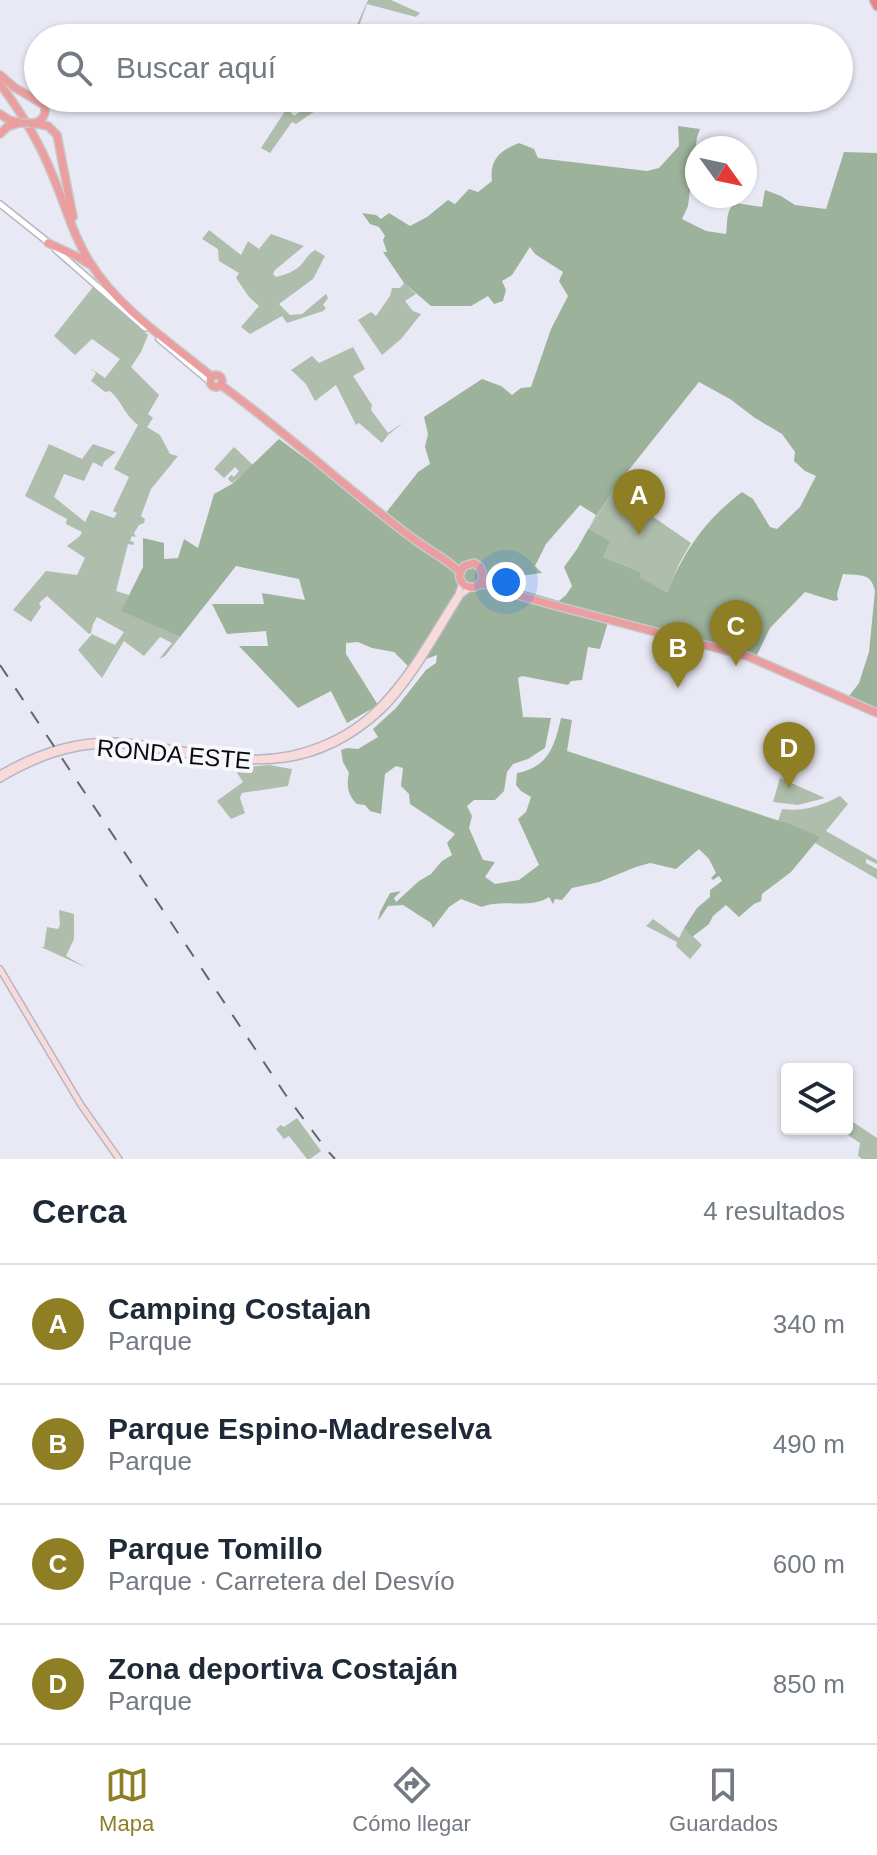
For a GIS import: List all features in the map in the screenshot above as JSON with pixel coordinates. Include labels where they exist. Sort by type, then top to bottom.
[{"type":"highway","points":[[874,0],[877,6]]},
{"type":"highway","points":[[0,75],[24,93]]},
{"type":"highway","points":[[0,84],[43,153],[75,234],[118,302],[211,379],[215,387],[221,385],[420,544],[462,569]]},
{"type":"highway","points":[[31,123],[42,120],[45,112]]},
{"type":"highway","points":[[0,126],[0,117],[48,126],[57,135],[75,223],[96,271]]},
{"type":"highway","points":[[0,134],[7,127],[19,123]]},
{"type":"highway","points":[[48,243],[78,257],[96,271]]},
{"type":"highway","points":[[462,569],[471,563],[477,565],[482,569],[482,580]]},
{"type":"highway","points":[[462,569],[462,583],[470,587],[482,580]]},
{"type":"highway","points":[[482,580],[539,601],[747,656],[877,713]]},
{"type":"main road","name":"RONDA ESTE","points":[[0,777],[30,758],[83,743],[120,741],[258,758],[286,755],[324,744],[363,721],[396,689],[458,594],[462,583]]},
{"type":"main road","name":"RONDA ESTE","points":[[0,777],[32,761],[73,748],[96,745],[120,745],[258,762],[288,759],[327,747],[348,736],[383,709],[409,677],[461,595],[470,587]]},
{"type":"main road","points":[[0,969],[117,1159]]},
{"type":"street","points":[[0,204],[118,302]]},
{"type":"green space","points":[[368,0],[391,0],[420,13],[416,17],[367,4],[357,24]]},
{"type":"green space","points":[[284,112],[294,116],[300,112],[314,112],[296,124],[292,122],[270,153],[261,148]]},
{"type":"green space","points":[[678,126],[700,129],[697,136],[685,136],[687,208],[682,219],[706,231],[726,234],[731,208],[762,207],[765,190],[795,205],[826,209],[844,152],[877,153],[877,710],[847,699],[859,683],[869,652],[875,591],[871,581],[864,576],[843,574],[838,600],[805,592],[770,628],[755,659],[608,622],[600,649],[588,647],[582,680],[571,681],[568,685],[522,676],[518,678],[523,717],[551,718],[545,748],[513,764],[507,772],[504,791],[495,800],[474,800],[467,806],[472,816],[469,828],[483,860],[495,862],[485,877],[495,884],[519,880],[539,865],[518,819],[526,812],[531,797],[516,785],[517,773],[537,766],[549,753],[561,718],[572,720],[567,751],[820,837],[791,872],[762,894],[761,901],[739,917],[726,905],[692,937],[684,928],[697,908],[710,897],[710,890],[722,881],[719,876],[713,880],[711,878],[716,873],[699,849],[676,869],[650,863],[599,882],[572,888],[562,900],[555,899],[553,904],[549,897],[533,903],[498,903],[482,907],[461,899],[449,907],[433,928],[431,923],[403,905],[388,906],[378,921],[390,893],[401,891],[394,898],[396,902],[452,855],[447,843],[455,834],[410,804],[409,794],[401,786],[403,768],[396,766],[385,774],[381,814],[357,804],[348,790],[349,773],[341,750],[358,749],[378,737],[373,729],[396,708],[426,670],[436,663],[437,655],[408,666],[394,652],[358,642],[346,643],[346,654],[378,705],[347,723],[331,691],[298,708],[239,646],[268,646],[266,631],[227,634],[212,604],[264,604],[262,593],[305,600],[299,579],[236,566],[180,637],[121,611],[143,567],[143,538],[164,543],[164,559],[178,558],[184,539],[198,548],[214,494],[232,484],[279,439],[417,541],[385,514],[418,472],[430,464],[425,447],[428,434],[424,417],[482,379],[501,386],[512,395],[521,388],[531,387],[551,329],[568,296],[559,281],[563,272],[535,254],[530,247],[512,275],[502,281],[506,290],[503,301],[494,304],[488,296],[471,306],[431,306],[404,283],[383,252],[387,252],[383,240],[385,236],[362,213],[381,219],[389,213],[410,226],[448,200],[455,204],[469,189],[478,192],[492,181],[492,167],[498,156],[519,143],[534,149],[538,158],[647,171],[659,168],[679,146]],"holes":[[[699,382],[782,434],[795,452],[794,461],[816,476],[800,507],[777,529],[770,527],[753,499],[742,492],[697,537],[667,592],[639,577],[641,572],[603,557],[610,541],[588,529],[564,567],[572,586],[559,601],[498,581],[542,573],[535,566],[546,544],[580,505],[596,515],[589,527],[616,486]]]},
{"type":"green space","points":[[209,230],[241,255],[248,241],[259,249],[271,234],[304,246],[275,270],[273,274],[276,277],[295,270],[315,250],[325,256],[313,279],[279,304],[290,315],[302,314],[326,294],[328,298],[323,305],[326,308],[287,323],[282,316],[250,334],[241,327],[259,306],[236,278],[239,273],[219,261],[218,249],[202,239]]},
{"type":"green space","points":[[404,283],[416,294],[405,301],[413,311],[421,314],[401,339],[382,355],[358,320],[371,312],[376,316],[392,288],[400,288]]},
{"type":"green space","points":[[93,287],[148,335],[131,367],[159,395],[148,414],[153,418],[147,427],[160,435],[170,454],[178,456],[151,489],[141,516],[145,519],[144,523],[134,533],[136,537],[132,536],[130,541],[134,542],[133,545],[128,544],[116,591],[129,595],[122,611],[180,637],[159,659],[172,643],[160,637],[144,656],[124,641],[102,678],[78,650],[92,634],[115,645],[124,632],[97,617],[89,634],[47,596],[39,603],[41,607],[31,622],[13,610],[46,571],[77,575],[85,558],[67,546],[82,532],[66,524],[67,519],[25,496],[49,444],[82,459],[93,444],[116,452],[102,467],[93,462],[84,481],[64,474],[54,497],[85,522],[91,510],[114,518],[117,513],[113,511],[129,477],[114,469],[138,425],[110,391],[105,392],[91,381],[96,373],[89,367],[105,378],[120,359],[92,339],[75,355],[54,336]]},
{"type":"green space","points":[[353,347],[365,369],[353,376],[372,405],[371,410],[388,433],[404,422],[382,443],[359,423],[356,425],[336,385],[315,401],[306,384],[291,370],[312,356],[319,363]]},
{"type":"green space","points":[[234,447],[253,465],[232,483],[228,479],[239,471],[235,467],[224,478],[214,469]]},
{"type":"green space","points":[[616,486],[636,505],[691,543],[667,592],[638,577],[641,572],[603,557],[588,530]]},
{"type":"green space","points":[[269,765],[292,769],[288,786],[242,793],[240,798],[245,813],[231,819],[217,801],[243,782],[234,768]]},
{"type":"green space","points":[[780,778],[825,798],[798,805],[773,802]]},
{"type":"green space","points":[[840,796],[848,804],[826,831],[877,860],[877,864],[866,859],[866,863],[877,869],[877,879],[815,843],[819,837],[778,821],[782,809],[812,807]]},
{"type":"green space","points":[[59,910],[74,914],[74,939],[66,956],[87,968],[41,947],[44,947],[47,927],[58,929],[60,925]]},
{"type":"green space","points":[[653,919],[679,938],[684,928],[702,945],[690,959],[676,946],[677,942],[646,926]]},
{"type":"green space","points":[[297,1118],[321,1151],[310,1159],[289,1136],[284,1139],[276,1129]]},
{"type":"green space","points":[[853,1122],[877,1138],[877,1159],[858,1156],[860,1143],[848,1135],[853,1135]]},
{"type":"railway","points":[[0,665],[285,1094],[335,1159]]},
{"type":"place","name":"Camping Costajan","points":[[639,535]]},
{"type":"place","name":"Parque Tomillo","points":[[736,666]]},
{"type":"place","name":"Parque Espino-Madreselva","points":[[678,688]]},
{"type":"place","name":"Zona deportiva Costaján","points":[[789,788]]}]
